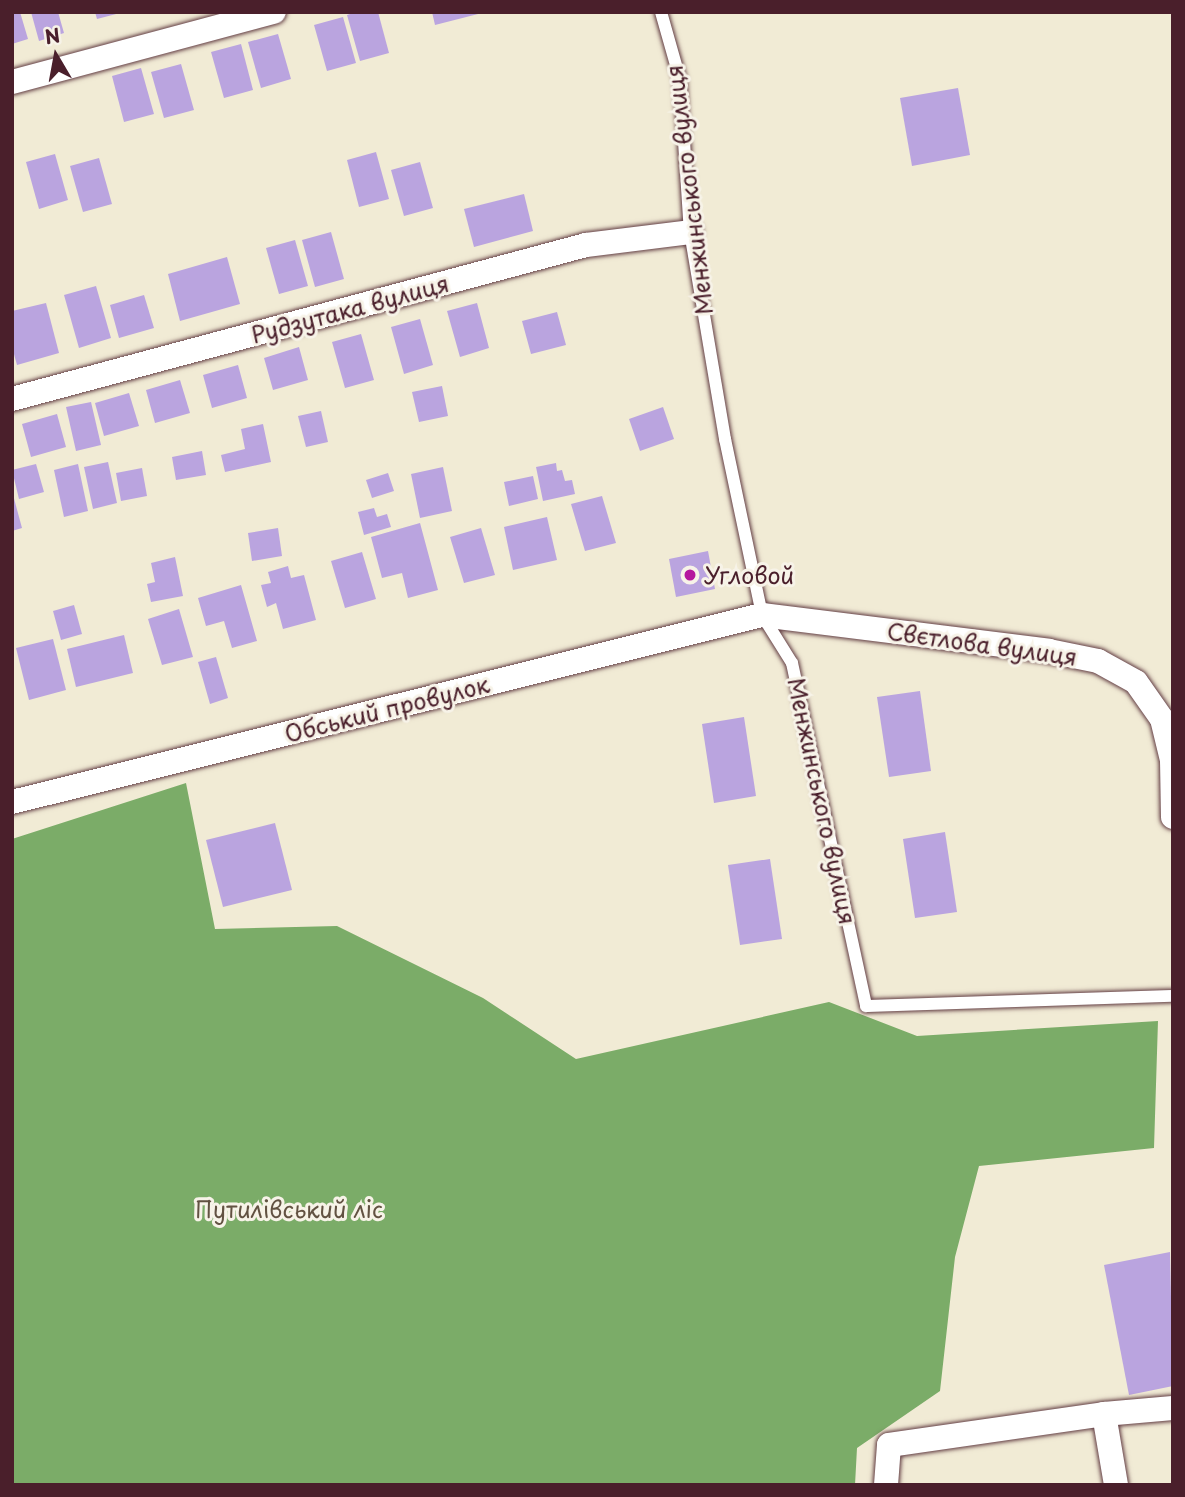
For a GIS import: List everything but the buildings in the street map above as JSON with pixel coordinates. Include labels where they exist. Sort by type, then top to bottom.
[{"type":"street","points":[[12,82],[274,12]]},
{"type":"street","name":"Рудзутака вулиця","points":[[12,399],[586,245],[690,232]]},
{"type":"street","name":"Обський провулок","points":[[12,802],[762,615]]},
{"type":"street","name":"Свєтлова вулиця","points":[[762,615],[1049,651],[1098,661],[1136,682],[1162,719],[1172,760],[1173,817]]},
{"type":"street","points":[[886,1485],[889,1445],[1104,1414],[1173,1408]]},
{"type":"street","points":[[1104,1414],[1116,1485]]},
{"type":"lane","name":"Менжинського вулиця","points":[[661,12],[680,79],[690,232],[725,439],[762,615],[792,663],[866,1006],[1173,996]]},
{"type":"green space","name":"Путилівський ліс","points":[[186,783],[215,929],[337,926],[483,998],[576,1059],[829,1002],[917,1036],[1158,1021],[1154,1148],[979,1166],[955,1257],[940,1391],[857,1448],[855,1485],[12,1485],[12,839]]},
{"type":"place","name":"Угловой","points":[[690,575]]}]
